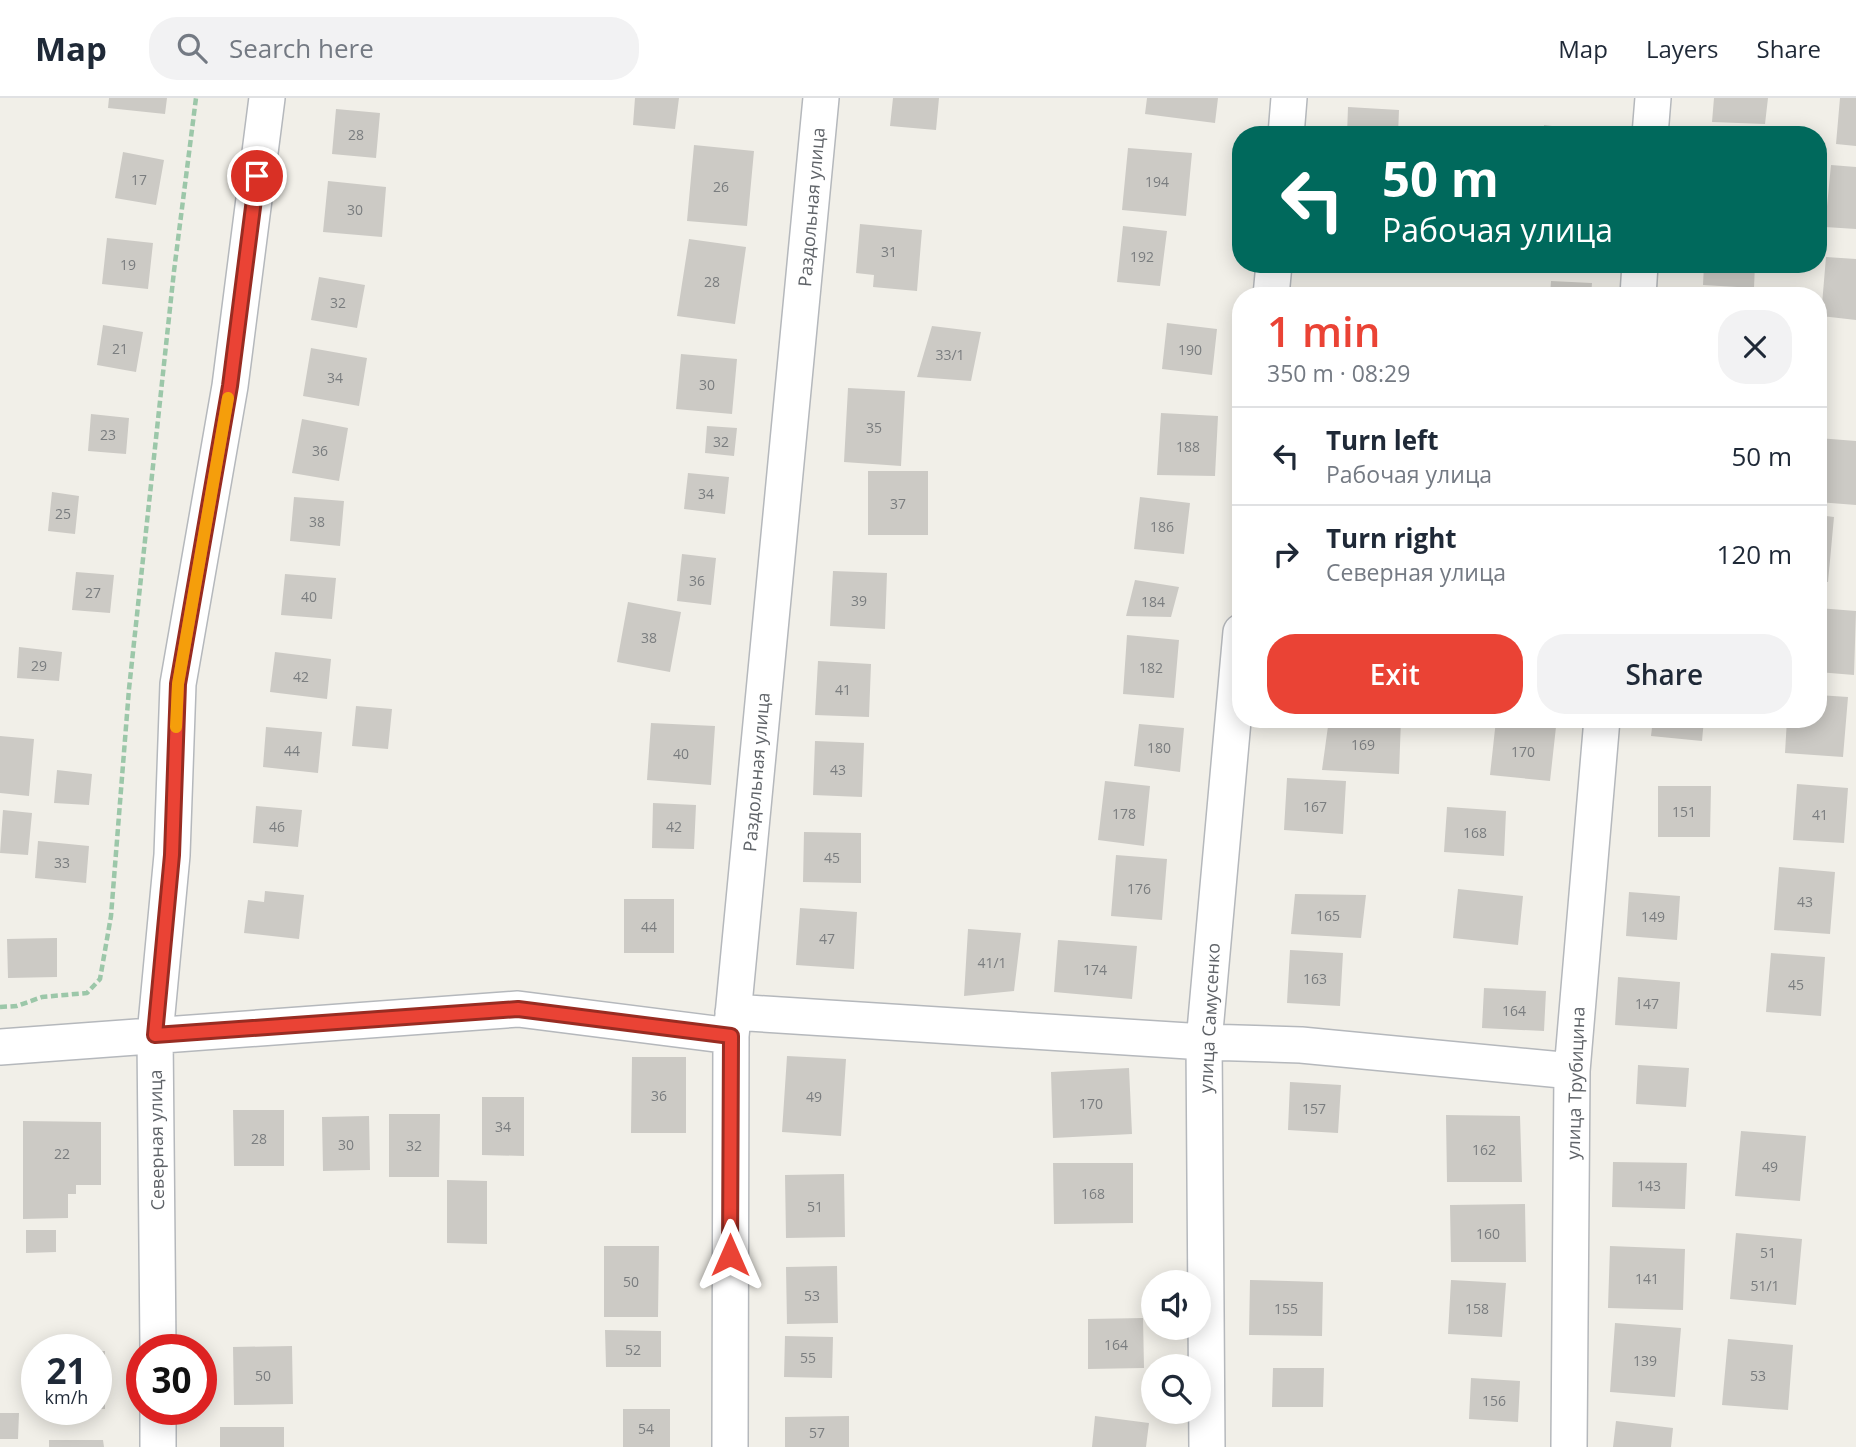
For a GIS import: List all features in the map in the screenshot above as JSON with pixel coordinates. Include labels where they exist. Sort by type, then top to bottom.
[{"type":"street","name":"Северная улица","points":[[158,1334],[155,1035],[172,855],[178,684],[230,386],[267,98]]},
{"type":"street","name":"Раздольная улица","points":[[730,1447],[732,1024],[821,98]]},
{"type":"street","points":[[1287,126],[1289,98]]},
{"type":"street","points":[[1651,126],[1653,98]]},
{"type":"street","name":"улица Самусенко","points":[[1207,1447],[1204,1042],[1232,728]]},
{"type":"street","name":"улица Трубицина","points":[[1569,1447],[1572,1071],[1601,728]]},
{"type":"street","points":[[0,1047],[518,1009],[732,1024],[1301,1045],[1572,1071]]},
{"type":"street","points":[[158,1425],[159,1447]]},
{"type":"path","points":[[0,1007],[17,1006],[42,997],[87,993],[100,979],[111,916],[130,676],[174,271],[196,98]]},
{"type":"building","points":[[109,98],[167,98],[165,114],[108,108]]},
{"type":"building","points":[[635,98],[679,98],[675,129],[633,125]]},
{"type":"building","points":[[893,98],[939,98],[936,130],[890,126]]},
{"type":"building","points":[[1147,98],[1218,98],[1215,123],[1145,114]]},
{"type":"building","points":[[1714,98],[1768,98],[1765,124],[1712,122]]},
{"type":"building","points":[[1840,98],[1856,98],[1856,146],[1836,144]]},
{"type":"building","points":[[1348,107],[1399,110],[1398,126],[1347,126]]},
{"type":"building","points":[[336,109],[380,113],[376,158],[332,154]]},
{"type":"building","points":[[694,145],[754,151],[747,226],[687,221]]},
{"type":"building","points":[[1128,148],[1192,153],[1186,216],[1122,210]]},
{"type":"building","points":[[123,152],[164,160],[156,205],[115,198]]},
{"type":"building","points":[[1831,165],[1856,167],[1856,229],[1827,227]]},
{"type":"building","points":[[328,181],[386,187],[382,237],[323,232]]},
{"type":"building","points":[[860,224],[922,230],[917,291],[873,287],[874,275],[856,273]]},
{"type":"building","points":[[1123,226],[1167,231],[1160,286],[1117,282]]},
{"type":"building","points":[[107,238],[153,243],[148,289],[102,284]]},
{"type":"building","points":[[689,239],[746,247],[735,324],[677,316]]},
{"type":"building","points":[[1827,257],[1856,259],[1856,320],[1827,317],[1827,287],[1823,287]]},
{"type":"building","points":[[1704,273],[1755,273],[1754,287],[1703,285]]},
{"type":"building","points":[[319,277],[365,285],[357,328],[311,320]]},
{"type":"building","points":[[1551,281],[1592,283],[1592,287],[1551,287]]},
{"type":"building","points":[[1167,323],[1217,329],[1212,375],[1162,369]]},
{"type":"building","points":[[103,325],[143,332],[136,372],[97,365]]},
{"type":"building","points":[[932,326],[981,332],[971,381],[917,377]]},
{"type":"building","points":[[311,348],[367,358],[359,406],[303,396]]},
{"type":"building","points":[[681,354],[737,359],[732,414],[676,409]]},
{"type":"building","points":[[848,388],[905,391],[901,466],[844,462]]},
{"type":"building","points":[[1161,413],[1218,416],[1215,476],[1157,475]]},
{"type":"building","points":[[91,414],[129,418],[126,454],[88,451]]},
{"type":"building","points":[[302,419],[348,428],[339,481],[292,473]]},
{"type":"building","points":[[707,426],[737,428],[734,456],[705,453]]},
{"type":"building","points":[[1827,439],[1856,441],[1856,505],[1827,503]]},
{"type":"building","points":[[868,471],[928,471],[928,535],[868,535]]},
{"type":"building","points":[[688,473],[729,477],[725,514],[684,509]]},
{"type":"building","points":[[52,492],[79,496],[75,534],[48,531]]},
{"type":"building","points":[[294,497],[344,501],[340,546],[290,541]]},
{"type":"building","points":[[1140,497],[1190,503],[1184,554],[1134,549]]},
{"type":"building","points":[[1827,516],[1834,517],[1827,582]]},
{"type":"building","points":[[682,554],[716,558],[711,605],[677,601]]},
{"type":"building","points":[[833,571],[887,573],[885,629],[830,626]]},
{"type":"building","points":[[76,572],[114,575],[110,613],[72,610]]},
{"type":"building","points":[[285,574],[336,578],[332,619],[281,615]]},
{"type":"building","points":[[1135,580],[1179,587],[1171,617],[1126,616]]},
{"type":"building","points":[[628,602],[681,612],[670,672],[617,662]]},
{"type":"building","points":[[1827,609],[1856,611],[1854,675],[1827,673]]},
{"type":"building","points":[[1127,635],[1179,640],[1174,698],[1123,694]]},
{"type":"building","points":[[19,647],[62,652],[59,681],[17,678]]},
{"type":"building","points":[[275,652],[331,659],[327,699],[270,692]]},
{"type":"building","points":[[818,661],[871,664],[869,717],[815,715]]},
{"type":"building","points":[[1827,696],[1848,697],[1843,757],[1785,753],[1786,728],[1827,728]]},
{"type":"building","points":[[356,706],[392,709],[388,749],[352,746]]},
{"type":"building","points":[[651,723],[715,726],[711,785],[647,780]]},
{"type":"building","points":[[1139,724],[1184,728],[1180,772],[1134,766]]},
{"type":"building","points":[[266,727],[322,732],[318,773],[263,767]]},
{"type":"building","points":[[1328,728],[1401,728],[1399,774],[1322,770]]},
{"type":"building","points":[[1495,728],[1556,728],[1550,781],[1490,775]]},
{"type":"building","points":[[1652,728],[1703,728],[1702,741],[1651,736]]},
{"type":"building","points":[[0,736],[34,739],[29,796],[0,793]]},
{"type":"building","points":[[815,741],[864,743],[862,797],[813,795]]},
{"type":"building","points":[[57,770],[92,774],[89,805],[54,803]]},
{"type":"building","points":[[1287,778],[1346,781],[1343,834],[1284,830]]},
{"type":"building","points":[[1105,781],[1150,786],[1144,846],[1098,840]]},
{"type":"building","points":[[1797,784],[1848,788],[1844,843],[1793,840]]},
{"type":"building","points":[[1658,786],[1711,786],[1710,837],[1658,837]]},
{"type":"building","points":[[653,803],[696,805],[694,849],[652,848]]},
{"type":"building","points":[[256,806],[302,810],[298,847],[253,843]]},
{"type":"building","points":[[1447,807],[1506,811],[1504,856],[1444,852]]},
{"type":"building","points":[[3,810],[32,813],[28,855],[0,853]]},
{"type":"building","points":[[804,832],[861,833],[861,883],[803,882]]},
{"type":"building","points":[[38,841],[89,846],[86,883],[35,878]]},
{"type":"building","points":[[1116,855],[1167,859],[1162,920],[1111,916]]},
{"type":"building","points":[[1779,867],[1835,872],[1830,934],[1774,930]]},
{"type":"building","points":[[1458,889],[1523,896],[1518,945],[1453,938]]},
{"type":"building","points":[[265,891],[304,895],[299,939],[244,933],[248,900],[264,902]]},
{"type":"building","points":[[1629,892],[1680,896],[1677,940],[1626,936]]},
{"type":"building","points":[[1295,894],[1366,895],[1361,938],[1291,934]]},
{"type":"building","points":[[624,899],[674,899],[674,953],[624,953]]},
{"type":"building","points":[[800,908],[857,912],[854,969],[796,965]]},
{"type":"building","points":[[968,929],[1021,933],[1014,991],[964,996]]},
{"type":"building","points":[[57,938],[57,977],[8,978],[7,939]]},
{"type":"building","points":[[1058,940],[1137,946],[1132,999],[1054,992]]},
{"type":"building","points":[[1290,950],[1343,953],[1340,1006],[1287,1003]]},
{"type":"building","points":[[1771,953],[1825,957],[1821,1016],[1766,1012]]},
{"type":"building","points":[[1618,977],[1680,982],[1677,1029],[1615,1025]]},
{"type":"building","points":[[1484,988],[1546,991],[1544,1031],[1482,1028]]},
{"type":"building","points":[[787,1056],[846,1059],[841,1136],[782,1132]]},
{"type":"building","points":[[632,1057],[686,1057],[686,1133],[631,1133]]},
{"type":"building","points":[[1638,1065],[1689,1068],[1686,1107],[1636,1104]]},
{"type":"building","points":[[1129,1068],[1132,1134],[1053,1138],[1051,1072]]},
{"type":"building","points":[[1290,1082],[1341,1085],[1338,1133],[1288,1130]]},
{"type":"building","points":[[482,1097],[524,1097],[524,1156],[482,1155]]},
{"type":"building","points":[[233,1110],[284,1110],[284,1166],[234,1166]]},
{"type":"building","points":[[389,1114],[440,1114],[439,1177],[389,1177]]},
{"type":"building","points":[[1446,1115],[1520,1116],[1522,1182],[1447,1182]]},
{"type":"building","points":[[369,1116],[370,1170],[323,1171],[322,1117]]},
{"type":"building","points":[[23,1121],[101,1122],[101,1185],[76,1185],[76,1194],[68,1194],[68,1218],[23,1219]]},
{"type":"building","points":[[1741,1131],[1806,1136],[1800,1201],[1735,1196]]},
{"type":"building","points":[[1613,1162],[1687,1163],[1685,1209],[1612,1207]]},
{"type":"building","points":[[1053,1163],[1133,1163],[1133,1223],[1054,1224]]},
{"type":"building","points":[[844,1174],[845,1237],[786,1238],[785,1175]]},
{"type":"building","points":[[447,1180],[487,1181],[487,1244],[447,1243]]},
{"type":"building","points":[[1525,1204],[1526,1262],[1451,1262],[1450,1205]]},
{"type":"building","points":[[26,1230],[56,1230],[56,1252],[26,1253]]},
{"type":"building","points":[[1736,1233],[1802,1239],[1796,1305],[1730,1299]]},
{"type":"building","points":[[604,1246],[659,1246],[658,1317],[604,1317]]},
{"type":"building","points":[[1610,1246],[1685,1249],[1683,1310],[1608,1308]]},
{"type":"building","points":[[837,1266],[838,1323],[787,1324],[786,1267]]},
{"type":"building","points":[[1250,1280],[1323,1282],[1322,1336],[1249,1335]]},
{"type":"building","points":[[1451,1280],[1506,1283],[1502,1337],[1448,1334]]},
{"type":"building","points":[[1141,1318],[1144,1354],[1141,1354],[1141,1368],[1088,1369],[1088,1319]]},
{"type":"building","points":[[1615,1323],[1681,1328],[1675,1397],[1610,1392]]},
{"type":"building","points":[[605,1330],[661,1331],[661,1367],[606,1367]]},
{"type":"building","points":[[785,1336],[833,1337],[832,1378],[784,1377]]},
{"type":"building","points":[[1728,1339],[1793,1345],[1788,1410],[1722,1405]]},
{"type":"building","points":[[292,1346],[293,1404],[234,1405],[233,1347]]},
{"type":"building","points":[[1273,1368],[1324,1368],[1323,1407],[1272,1407]]},
{"type":"building","points":[[1471,1378],[1520,1381],[1518,1422],[1469,1419]]},
{"type":"building","points":[[623,1409],[670,1409],[670,1447],[623,1447]]},
{"type":"building","points":[[0,1413],[19,1413],[18,1439],[0,1439]]},
{"type":"building","points":[[849,1416],[849,1447],[785,1447],[785,1417]]},
{"type":"building","points":[[1095,1416],[1149,1424],[1146,1447],[1092,1447]]},
{"type":"building","points":[[1616,1421],[1673,1428],[1671,1447],[1613,1447]]},
{"type":"building","points":[[220,1427],[284,1427],[284,1447],[220,1447]]},
{"type":"building","points":[[49,1440],[103,1440],[104,1447],[49,1447]]},
{"type":"slow traffic","points":[[176,727],[178,684],[228,398]]},
{"type":"route","points":[[257,176],[230,386],[178,684],[172,855],[155,1035],[518,1009],[731,1036],[730,1255]]}]
